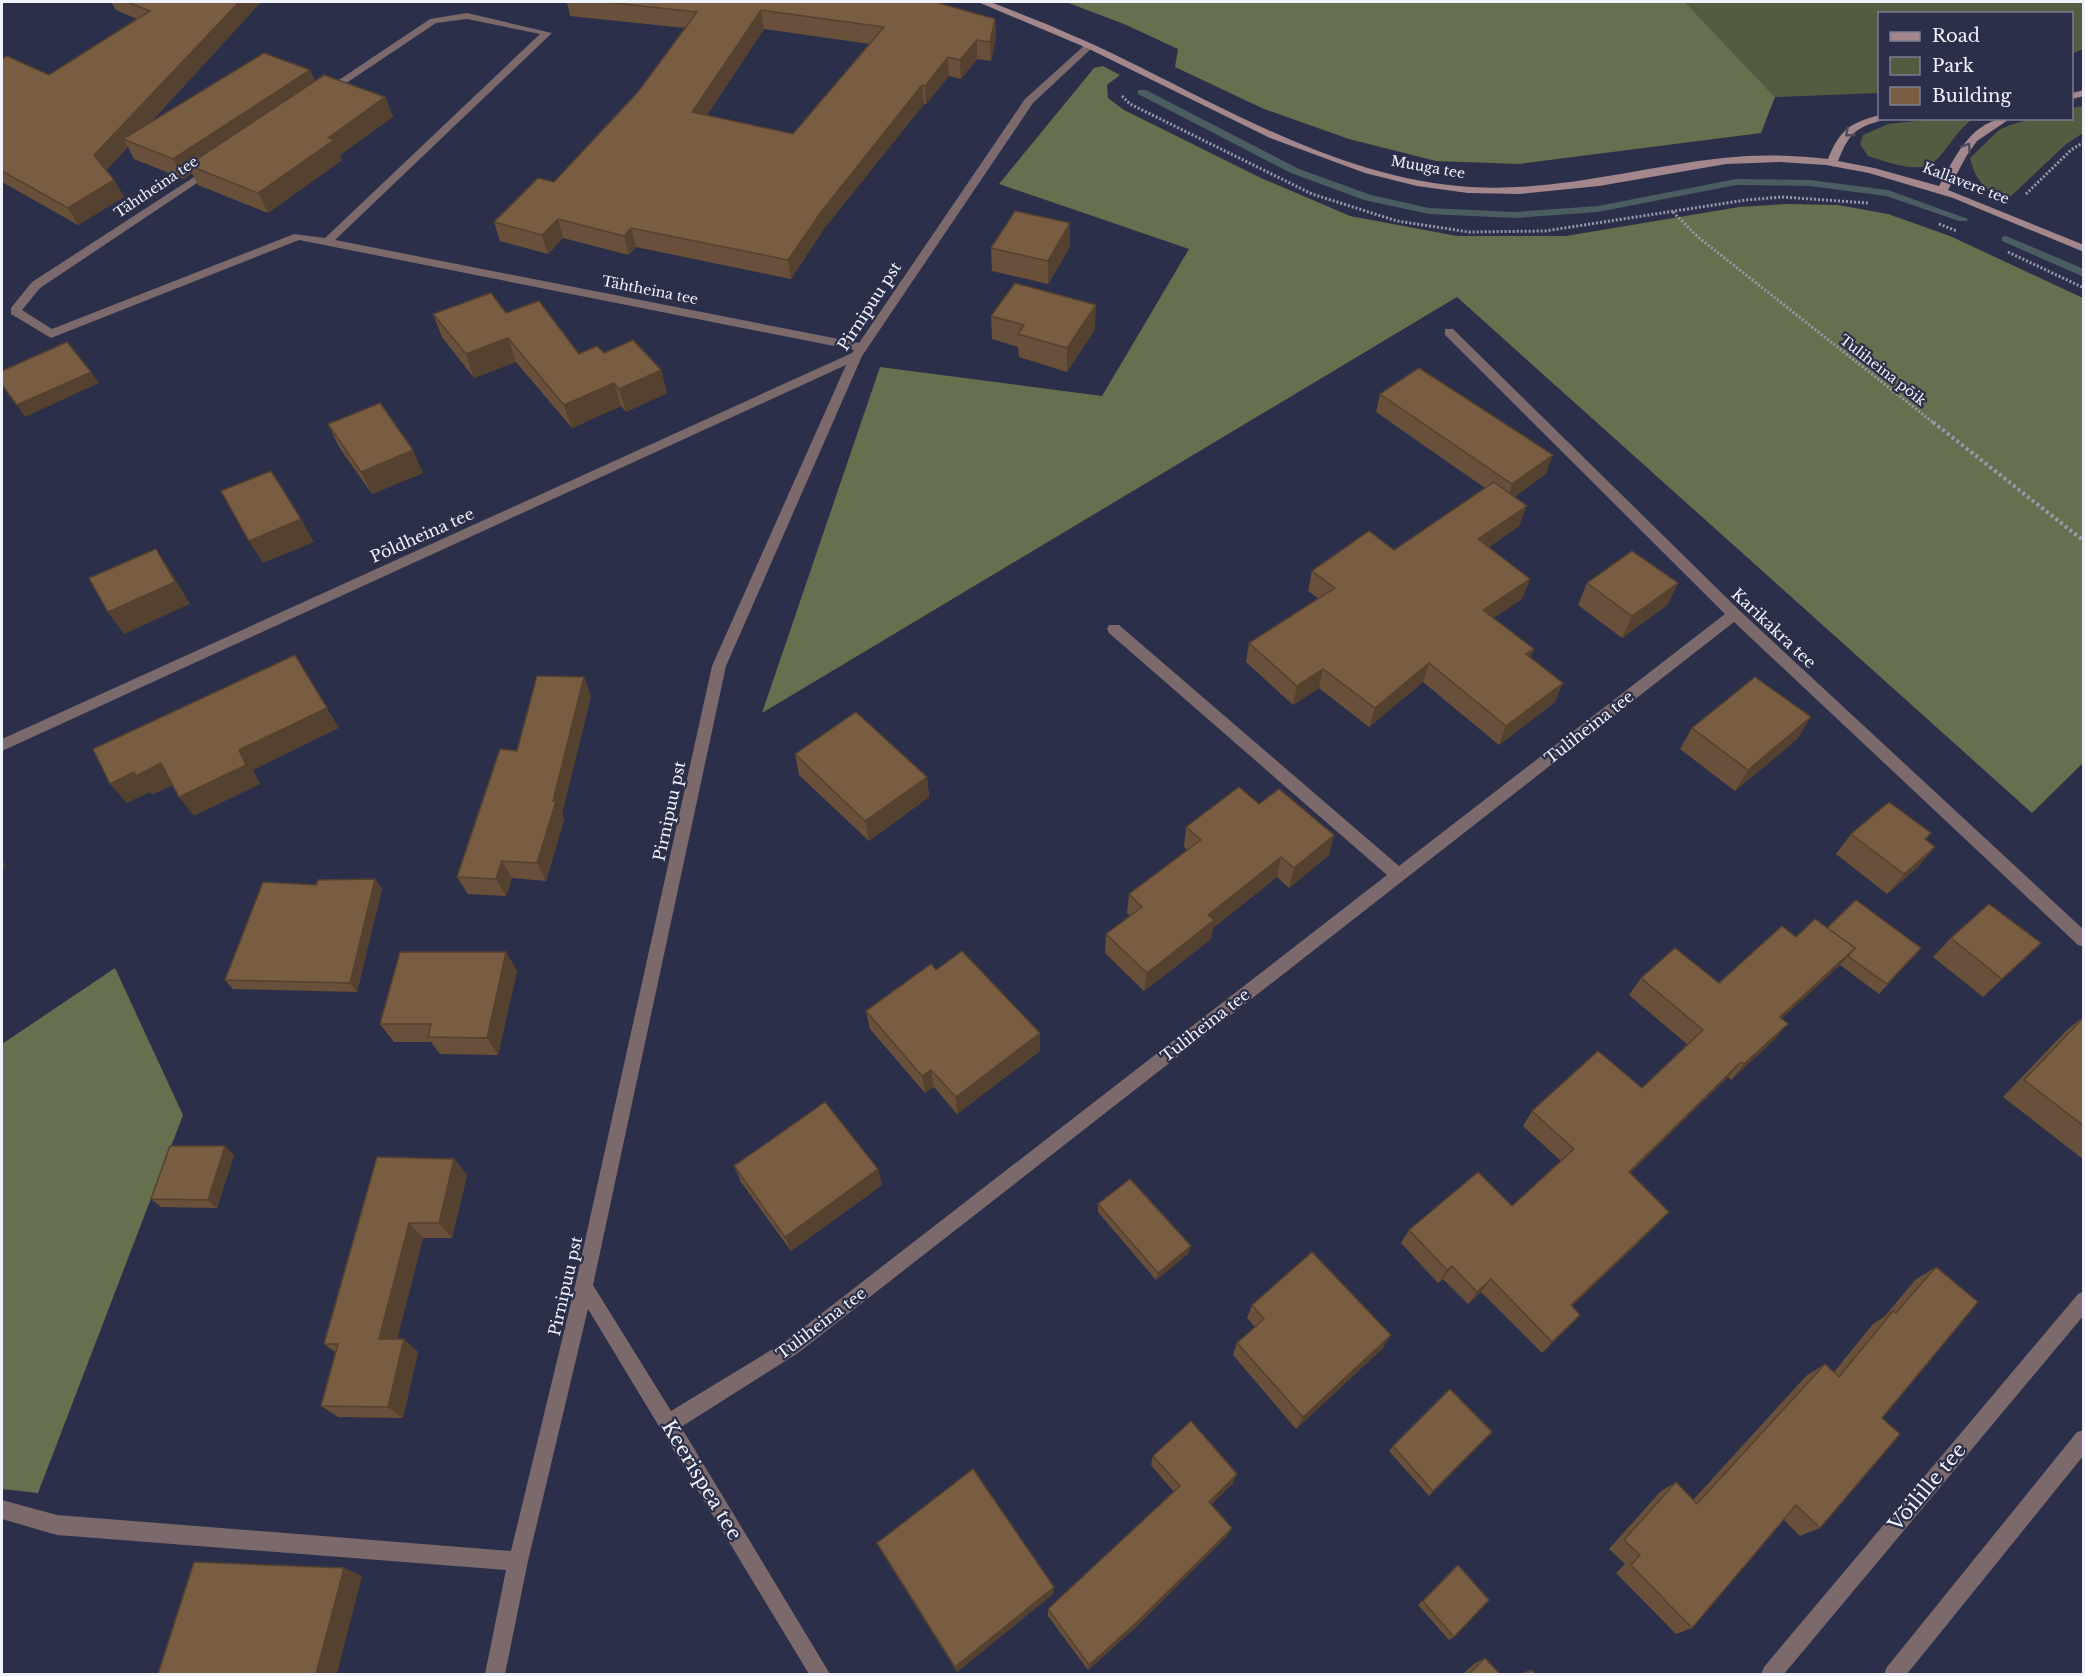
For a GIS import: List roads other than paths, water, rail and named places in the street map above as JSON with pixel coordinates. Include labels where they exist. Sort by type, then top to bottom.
[{"type":"main road","name":"Muuga tee","points":[[983,2],[1089,46],[1281,140],[1344,164],[1384,175],[1456,188],[1527,191],[1584,185],[1732,160],[1781,158],[1832,162]]},
{"type":"main road","points":[[1832,162],[1848,130],[1866,121],[1878,118]]},
{"type":"main road","points":[[1943,189],[1969,142],[1984,129],[2002,120]]},
{"type":"main road","name":"Kallavere tee","points":[[1832,162],[1872,169],[1943,189],[2084,249]]},
{"type":"street","points":[[314,100],[433,21],[467,16],[546,33],[327,242]]},
{"type":"street","name":"Pirnipuu pst","points":[[495,1674],[518,1561],[584,1286],[719,666],[858,352],[1029,101],[1089,46]]},
{"type":"street","name":"Tähtheina tee","points":[[225,160],[36,285],[15,311],[51,334],[298,236],[858,352]]},
{"type":"street","name":"Karikakra tee","points":[[1449,332],[1734,614],[2084,940]]},
{"type":"street","name":"Põldheina tee","points":[[2,745],[858,352]]},
{"type":"street","name":"Tuliheina tee","points":[[668,1425],[792,1347],[1734,614]]},
{"type":"street","points":[[1114,629],[1398,875]]},
{"type":"street","name":"Keerispea tee","points":[[584,1286],[820,1674]]},
{"type":"street","name":"Võilille tee","points":[[1771,1674],[2084,1300]]},
{"type":"street","points":[[1894,1674],[2084,1439]]},
{"type":"street","points":[[2,1510],[57,1525],[518,1561]]},
{"type":"waterway","points":[[1142,92],[1295,171],[1368,198],[1429,211],[1515,215],[1598,209],[1736,182],[1810,183],[1888,193],[1963,219]]},
{"type":"waterway","points":[[2006,239],[2084,274]]}]
